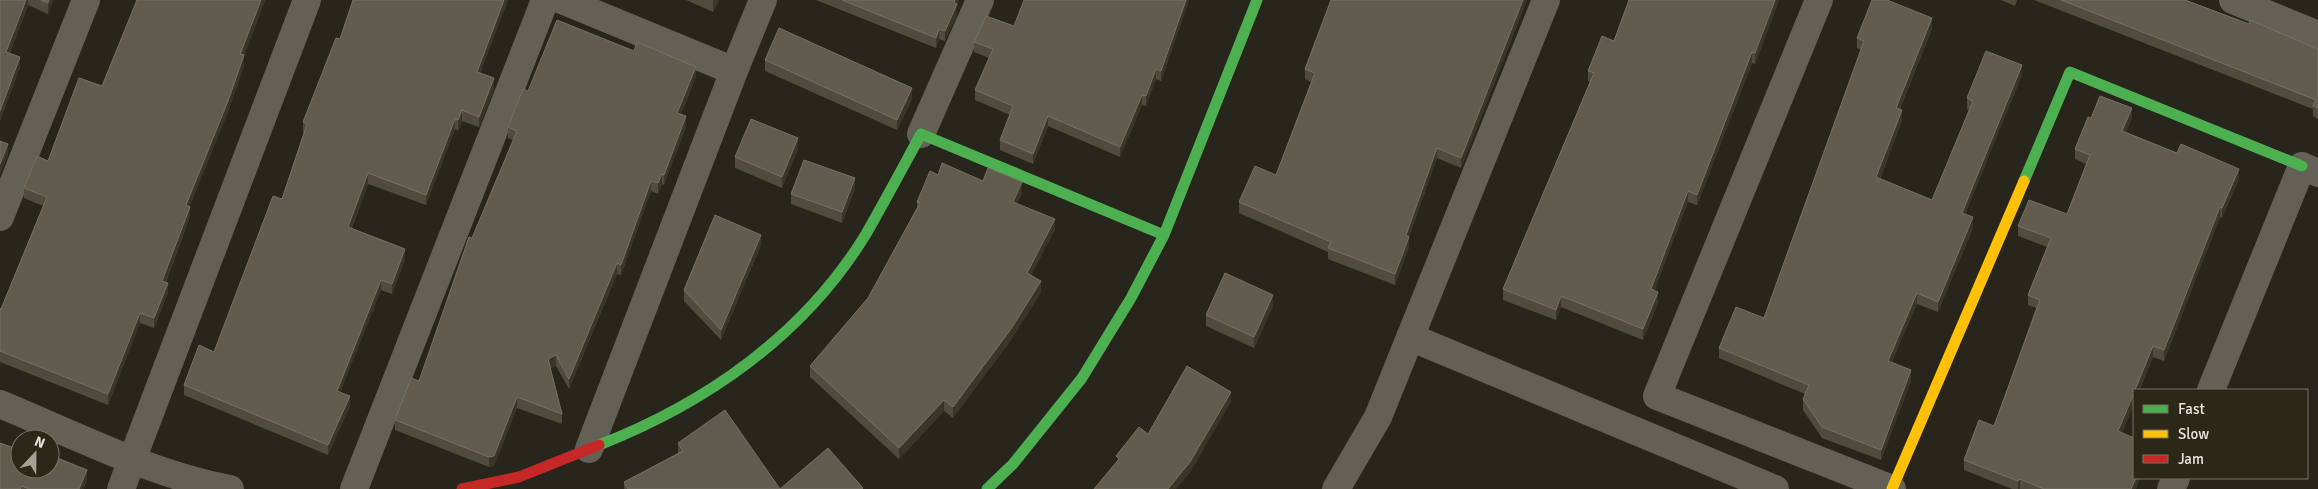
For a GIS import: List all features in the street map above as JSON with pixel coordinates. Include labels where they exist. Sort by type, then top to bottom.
[{"type":"street","points":[[0,217],[86,0]]},
{"type":"street","points":[[121,489],[307,0]]},
{"type":"street","points":[[354,489],[545,0]]},
{"type":"street","points":[[562,0],[734,72]]},
{"type":"street","points":[[589,449],[734,72],[764,0]]},
{"type":"street","points":[[462,489],[519,477],[640,429],[685,405],[730,377],[798,320],[838,272],[865,235],[920,134],[980,0]]},
{"type":"street","points":[[987,489],[1014,464],[1082,378],[1131,298],[1164,235],[1257,0]]},
{"type":"street","points":[[1336,489],[1378,417],[1546,0]]},
{"type":"street","points":[[1819,0],[1657,396],[1892,489],[2070,72],[2310,169],[2211,389]]},
{"type":"street","points":[[2233,0],[2318,35]]},
{"type":"street","points":[[920,134],[1164,235]]},
{"type":"street","points":[[1410,337],[1775,489]]},
{"type":"street","points":[[0,404],[133,460],[204,484],[230,489]]},
{"type":"building","points":[[0,0],[26,0],[6,52],[20,57],[0,111]]},
{"type":"building","points":[[137,0],[261,0],[240,54],[244,55],[228,101],[186,205],[190,207],[162,281],[168,283],[154,318],[140,313],[108,394],[0,351],[0,308],[47,197],[24,188],[37,156],[48,161],[79,78],[102,86]]},
{"type":"building","points":[[353,0],[504,0],[477,72],[494,78],[479,117],[462,110],[458,120],[455,119],[426,195],[368,173],[348,227],[405,249],[392,284],[381,280],[337,391],[350,396],[328,445],[184,385],[199,345],[214,352],[273,196],[282,199],[307,124],[303,122],[336,38],[340,39]]},
{"type":"building","points":[[842,0],[955,0],[954,3],[957,4],[945,31],[939,29],[936,38]]},
{"type":"building","points":[[1024,0],[1186,0],[1161,71],[1156,69],[1146,96],[1142,95],[1120,147],[1048,116],[1033,154],[1000,140],[1013,106],[975,90],[993,49],[974,42],[986,16],[1014,26]]},
{"type":"building","points":[[1331,0],[1523,0],[1461,158],[1437,148],[1406,235],[1409,237],[1395,274],[1328,248],[1331,242],[1239,202],[1255,166],[1276,175],[1315,73],[1305,69]]},
{"type":"building","points":[[1629,0],[1775,0],[1755,53],[1752,52],[1697,195],[1688,191],[1651,289],[1658,292],[1643,329],[1561,296],[1556,310],[1503,289],[1594,73],[1588,71],[1602,36],[1614,41]]},
{"type":"building","points":[[1872,0],[1887,0],[1932,18],[1896,108],[1902,110],[1876,177],[1932,200],[1973,101],[1967,98],[1986,51],[2022,65],[1962,213],[1973,217],[1938,302],[1917,293],[1888,361],[1911,370],[1881,450],[1822,427],[1803,399],[1809,385],[1719,348],[1736,307],[1764,318],[1864,41],[1857,38]]},
{"type":"building","points":[[2061,0],[2185,0],[2249,24],[2250,20],[2318,49],[2318,108],[2313,106],[2316,100]]},
{"type":"building","points":[[557,20],[634,51],[637,42],[696,67],[677,113],[686,116],[664,175],[662,174],[658,183],[651,181],[621,265],[617,263],[569,379],[556,355],[548,359],[562,414],[517,397],[494,456],[489,457],[395,420],[411,378],[419,381],[469,237],[472,238],[517,131],[508,127],[523,89],[528,91]]},
{"type":"building","points":[[779,28],[912,88],[897,120],[765,60]]},
{"type":"building","points":[[2100,96],[2132,108],[2122,131],[2177,153],[2181,144],[2239,169],[2222,208],[2220,207],[2164,350],[2153,346],[2135,389],[2133,389],[2133,395],[2118,431],[2133,438],[2133,479],[2136,479],[2131,489],[2044,489],[1964,460],[1979,420],[1994,426],[2040,300],[2028,295],[2051,238],[2018,226],[2029,200],[2067,214],[2090,155],[2075,149],[2088,117],[2091,118]]},
{"type":"building","points":[[751,119],[798,138],[782,177],[735,157]]},
{"type":"building","points":[[0,141],[8,144],[0,164]]},
{"type":"building","points":[[804,160],[855,178],[842,212],[791,194]]},
{"type":"building","points":[[942,163],[983,181],[988,168],[1022,182],[1013,202],[1055,219],[1027,273],[1041,281],[1011,329],[953,407],[944,400],[899,448],[810,366],[868,298],[920,203],[917,202],[930,171],[938,175]]},
{"type":"building","points":[[715,215],[761,235],[721,330],[684,290]]},
{"type":"building","points":[[1225,273],[1273,295],[1254,337],[1206,315]]},
{"type":"building","points":[[1187,366],[1231,392],[1190,462],[1168,489],[1094,489],[1119,459],[1116,456],[1139,427],[1148,434]]},
{"type":"building","points":[[725,410],[780,489],[628,489],[624,482],[683,451],[678,443]]},
{"type":"building","points":[[0,443],[10,446],[10,479],[60,479],[60,459],[87,470],[79,489],[29,489],[22,486],[20,489],[0,489]]},
{"type":"building","points":[[828,448],[863,488],[862,489],[780,489]]},
{"type":"traffic: fast","points":[[987,489],[1013,464],[1082,378],[1131,298],[1164,235],[1257,0]]},
{"type":"traffic: fast","points":[[2024,181],[2070,72],[2302,166]]},
{"type":"traffic: fast","points":[[599,445],[639,428],[715,386],[783,334],[814,303],[841,270],[866,234],[921,134],[1164,235]]},
{"type":"traffic: slow","points":[[1892,489],[2024,181]]},
{"type":"traffic: jam","points":[[462,489],[519,477],[599,445]]}]
